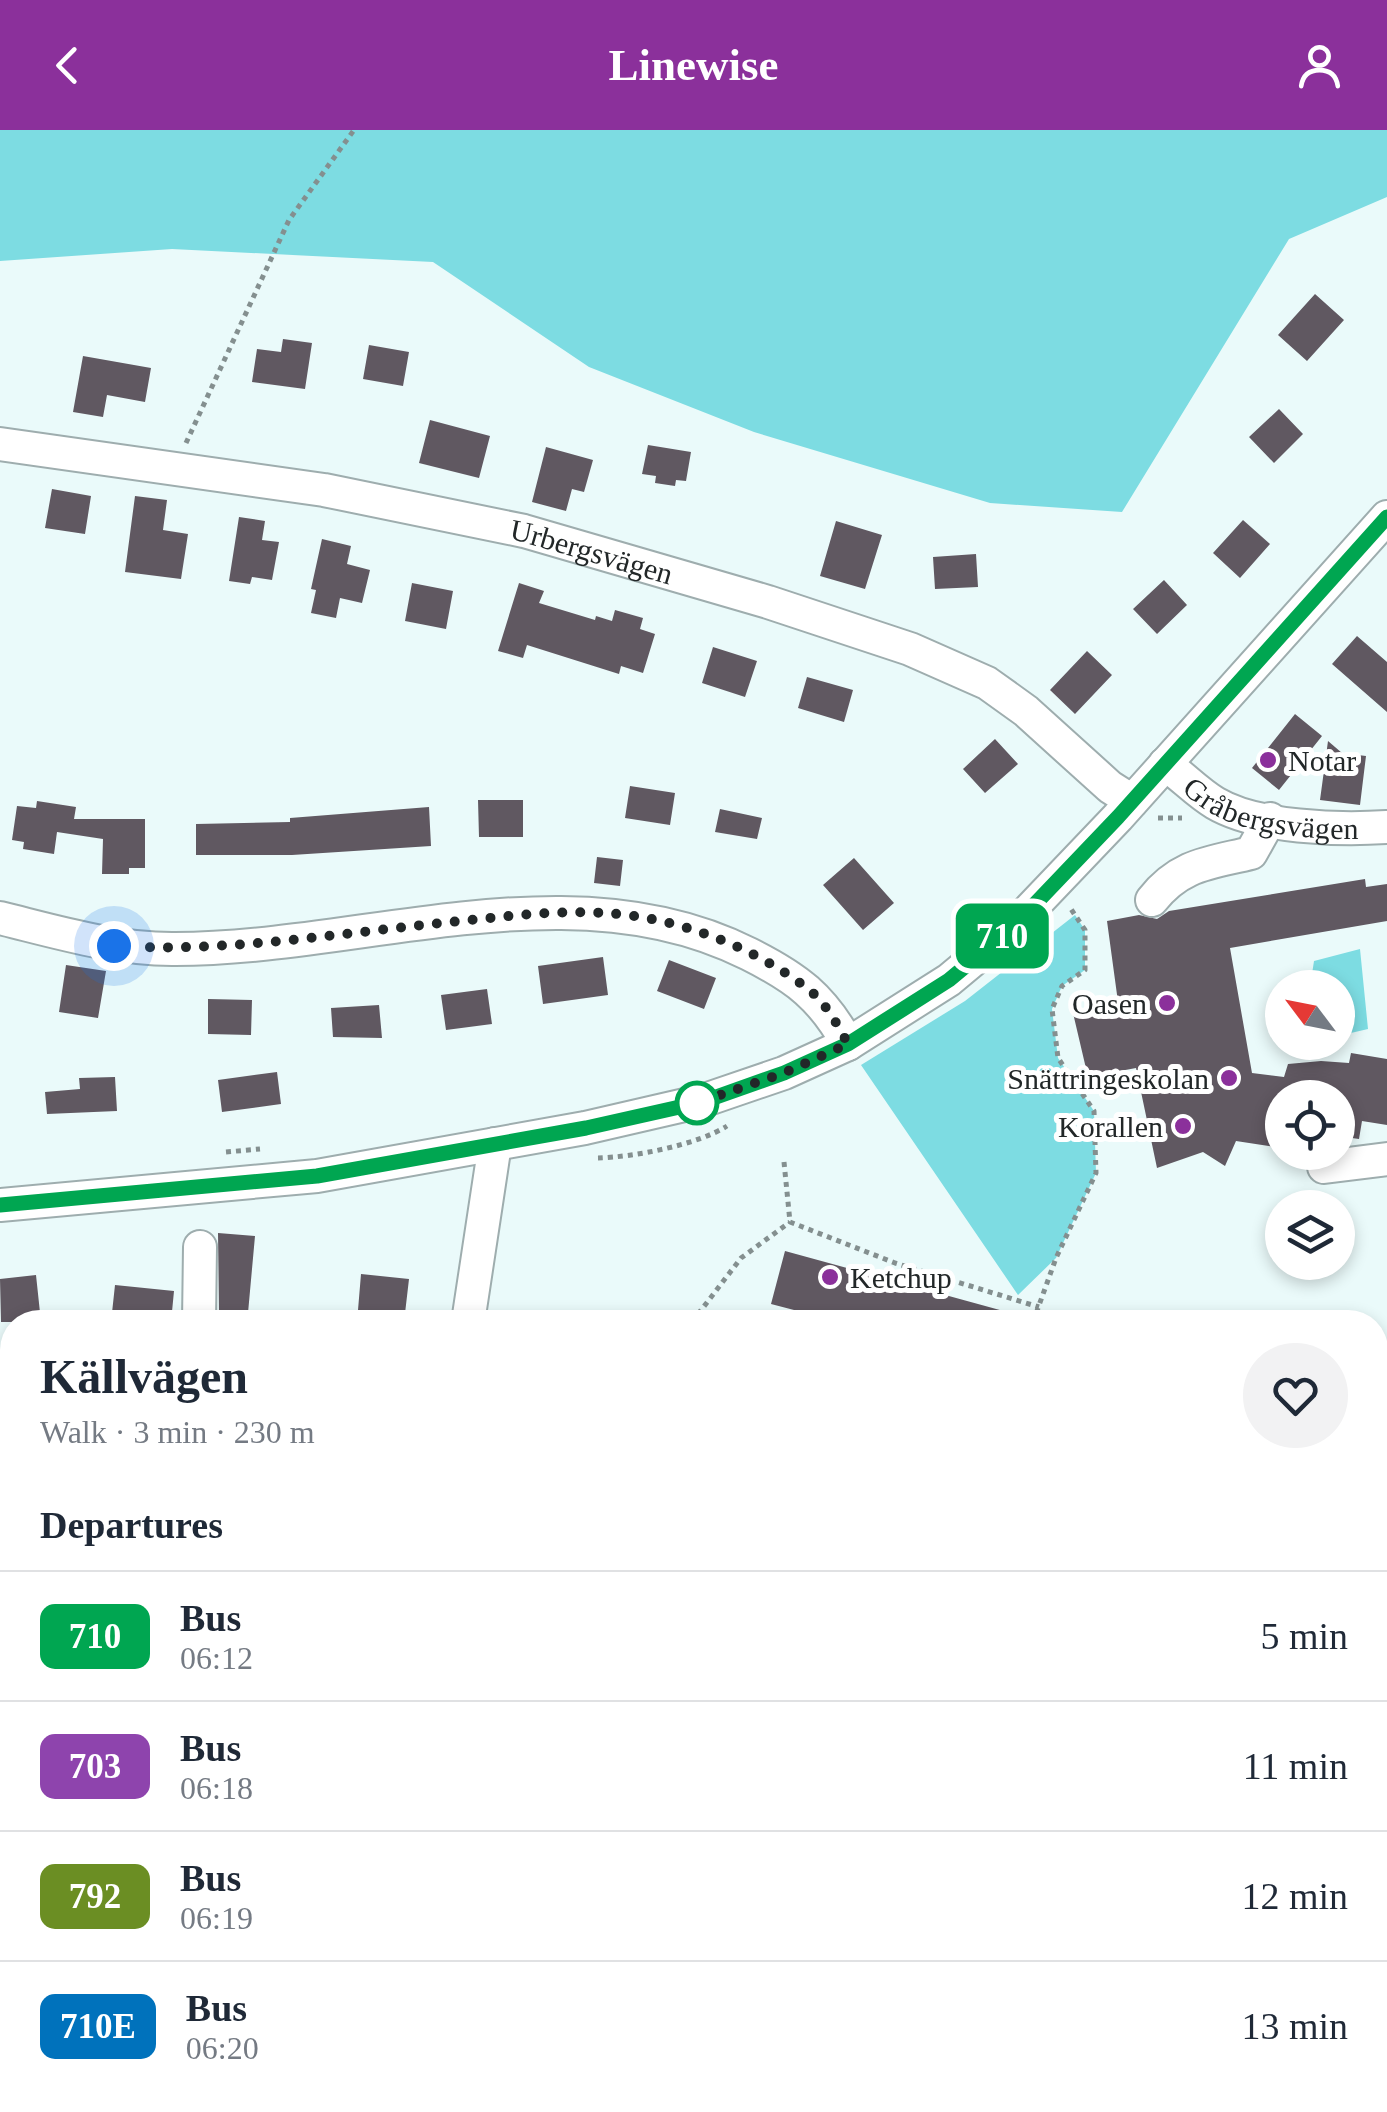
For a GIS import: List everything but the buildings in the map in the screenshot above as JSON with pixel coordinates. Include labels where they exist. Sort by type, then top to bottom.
[{"type":"street","name":"Urbergsvägen","points":[[0,444],[324,490],[524,530],[768,602],[910,649],[988,683],[1140,810]]},
{"type":"street","points":[[0,1205],[317,1176],[586,1128],[702,1102],[784,1073],[848,1044],[949,980],[1140,810],[1165,764],[1387,517]]},
{"type":"street","name":"Gråbergsvägen","points":[[1165,764],[1230,808],[1302,826],[1387,828]]},
{"type":"street","points":[[1152,900],[1166,881],[1184,870],[1251,853],[1270,819]]},
{"type":"street","points":[[0,918],[114,946],[172,949],[544,912],[608,913],[702,934],[767,963],[810,990],[831,1014],[848,1044]]},
{"type":"street","points":[[470,1310],[495,1144]]},
{"type":"street","points":[[1355,1163],[1387,1159]]},
{"type":"street","points":[[198,1310],[200,1247]]},
{"type":"path","points":[[174,468],[290,220],[354,130]]},
{"type":"path","points":[[1140,810],[1195,817],[1206,795]]},
{"type":"path","points":[[1038,1310],[1056,1258],[1096,1173],[1094,1111],[1058,1058],[1052,1009],[1062,986],[1086,970],[1085,930],[1066,901]]},
{"type":"path","points":[[598,1158],[616,1158],[711,1136],[741,1118]]},
{"type":"path","points":[[784,1162],[790,1222]]},
{"type":"path","points":[[790,1222],[895,1264],[1039,1307]]},
{"type":"path","points":[[701,1310],[741,1258],[790,1222]]},
{"type":"shaded area","points":[[0,130],[1387,130],[1387,197],[1289,239],[1122,512],[990,503],[754,432],[589,367],[433,262],[172,249],[0,261]]},
{"type":"shaded area","points":[[1075,915],[1085,930],[1085,970],[1062,986],[1052,1009],[1058,1058],[1094,1111],[1096,1173],[1056,1258],[1018,1295],[861,1065],[965,1001]]},
{"type":"shaded area","points":[[1360,949],[1368,1029],[1355,1032],[1355,970],[1313,970],[1314,961]]},
{"type":"bus line","name":"710","points":[[0,1205],[317,1176],[586,1128],[702,1102],[784,1073],[848,1044],[949,980],[1015,925],[1118,817],[1387,517]]},
{"type":"place","name":"Notar","points":[[1268,760]]},
{"type":"place","name":"Oasen","points":[[1167,1003]]},
{"type":"place","name":"Snättringeskolan","points":[[1229,1078]]},
{"type":"place","name":"Korallen","points":[[1183,1126]]},
{"type":"place","name":"Ketchup","points":[[830,1277]]},
{"type":"route","points":[[114,946],[172,949],[239,945],[544,912],[608,913],[663,922],[732,945],[810,990],[831,1014],[848,1044],[784,1073],[697,1103]]}]
